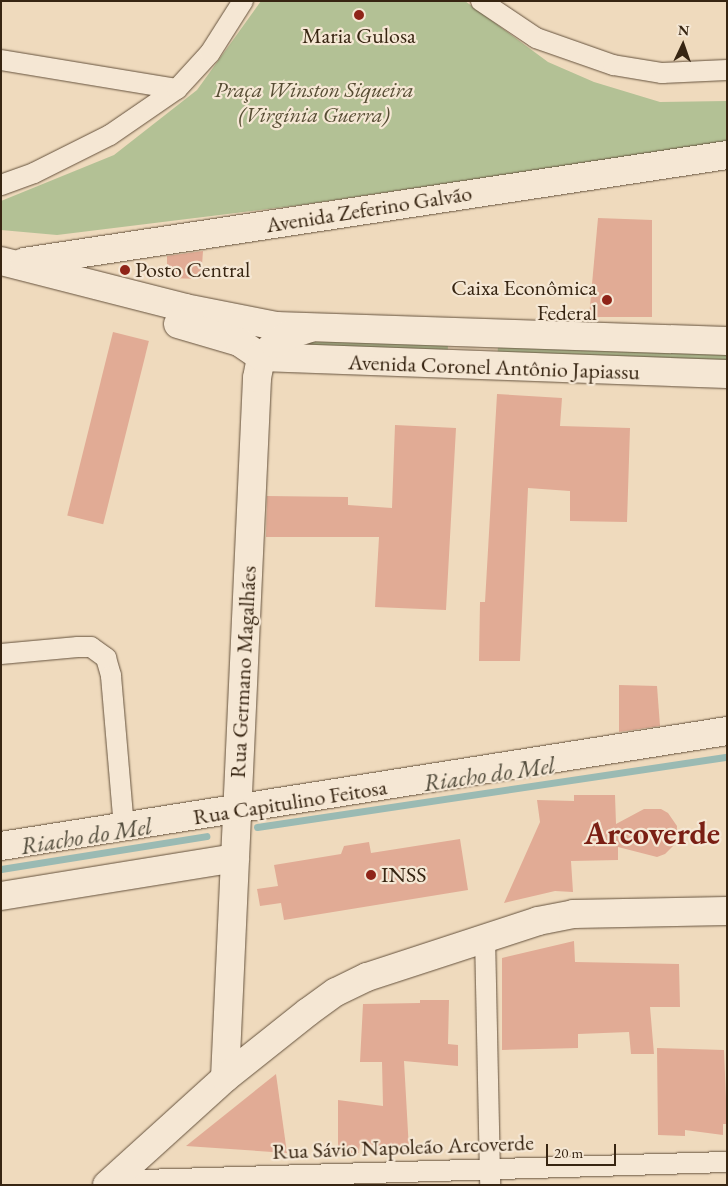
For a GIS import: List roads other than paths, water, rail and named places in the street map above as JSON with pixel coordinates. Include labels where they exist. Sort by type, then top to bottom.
[{"type":"street","points":[[1,185],[34,173],[110,135],[177,89],[210,53],[244,1]]},
{"type":"street","points":[[481,1],[536,38],[613,65],[662,73],[727,70]]},
{"type":"street","points":[[1,60],[177,89]]},
{"type":"street","name":"Avenida Zeferino Galvão","points":[[5,266],[727,155]]},
{"type":"street","points":[[5,266],[238,342],[261,357],[286,336],[310,328]]},
{"type":"street","name":"Avenida Coronel Antônio Japiassu","points":[[5,266],[245,322],[310,328],[727,341]]},
{"type":"street","points":[[467,366],[468,334]]},
{"type":"street","name":"Avenida Coronel Antônio Japiassu","points":[[261,357],[727,374]]},
{"type":"street","name":"Rua Germano Magalhães","points":[[225,1078],[257,378],[261,357]]},
{"type":"street","points":[[1,654],[78,646],[91,647],[106,658],[111,676],[124,828]]},
{"type":"street","name":"Rua Capitulino Feitosa","points":[[1,846],[236,811],[727,731]]},
{"type":"street","name":"Rua Capitulino Feitosa","points":[[1,896],[235,858]]},
{"type":"street","points":[[109,1183],[225,1078],[336,992],[366,978],[485,936],[573,914],[727,911]]},
{"type":"street","points":[[485,936],[490,1176]]},
{"type":"street","name":"Rua Sávio Napoleão Arcoverde","points":[[109,1183],[490,1176],[727,1162]]},
{"type":"waterway","name":"Riacho do Mel","points":[[257,827],[727,757]]},
{"type":"waterway","name":"Riacho do Mel","points":[[1,869],[206,836]]},
{"type":"place","name":"Maria Gulosa","points":[[359,15]]},
{"type":"place","name":"Posto Central","points":[[125,270]]},
{"type":"place","name":"Caixa Econômica Federal","points":[[607,300]]},
{"type":"place","name":"INSS","points":[[371,875]]},
{"type":"district","name":"Arcoverde","points":[[652,833]]},
{"type":"park label","name":"Praça Winston Siqueira (Virgínia Guerra)","points":[[314,102]]}]
